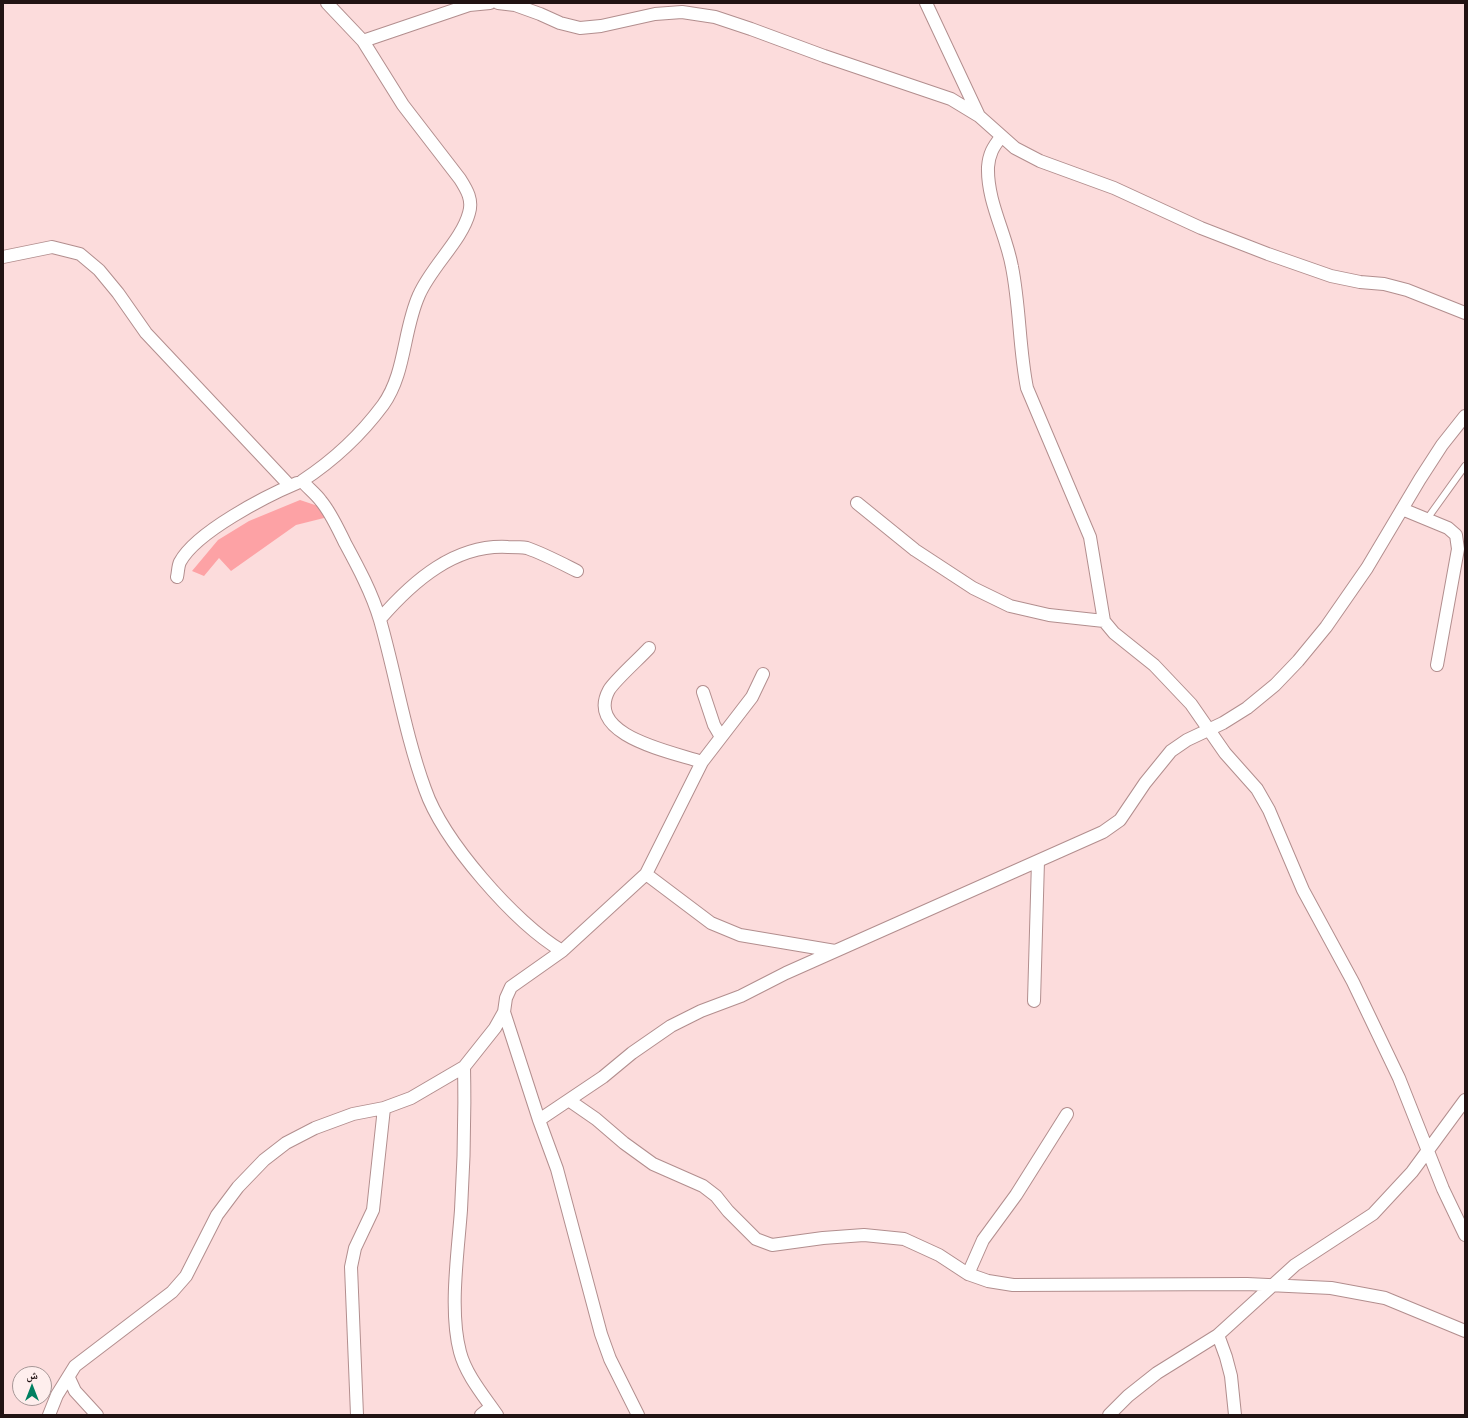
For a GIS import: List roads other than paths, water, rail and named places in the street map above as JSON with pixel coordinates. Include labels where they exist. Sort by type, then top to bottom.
[{"type":"street","points":[[177,577],[180,562],[211,531],[231,517],[302,481],[332,461],[358,435],[384,403],[400,369],[418,296],[432,270],[465,226],[471,203],[468,192],[460,179],[403,104],[362,42],[327,3]]},
{"type":"street","points":[[362,42],[469,4],[490,3]]},
{"type":"street","points":[[498,3],[515,4],[560,23],[580,28],[601,26],[655,14],[682,12],[715,17],[950,99],[979,116],[1015,148],[1040,161],[1114,188],[1201,228],[1330,276],[1360,282],[1384,284],[1406,290],[1465,313]]},
{"type":"street","points":[[926,3],[979,116]]},
{"type":"street","points":[[1001,137],[989,152],[988,168],[990,192],[996,216],[1008,246],[1013,269],[1022,363],[1026,382],[1090,537],[1104,621],[1114,633],[1154,665],[1191,704],[1225,752],[1257,789],[1269,810],[1303,890],[1353,982],[1399,1078],[1429,1150],[1443,1189],[1465,1235]]},
{"type":"street","points":[[3,257],[52,247],[80,254],[99,270],[146,333],[290,486]]},
{"type":"street","points":[[539,1120],[570,1101],[671,1026],[701,1011],[741,996],[835,951],[1103,832],[1120,820],[1145,783],[1171,751],[1188,740],[1247,708],[1274,685],[1298,661],[1326,627],[1367,568],[1442,445],[1465,416]]},
{"type":"street","points":[[302,481],[322,501],[370,594],[380,619],[425,791],[443,827],[500,899],[544,940],[562,951]]},
{"type":"street","points":[[857,503],[915,550],[973,588],[1010,606],[1049,615],[1104,621]]},
{"type":"street","points":[[1402,509],[1448,528],[1456,534],[1458,549],[1437,665]]},
{"type":"street","points":[[380,619],[397,599],[425,575],[452,559],[474,550],[497,546],[525,548],[577,571]]},
{"type":"street","points":[[649,648],[609,690],[604,708],[610,723],[624,734],[645,743],[702,762]]},
{"type":"street","points":[[49,1415],[57,1395],[69,1378],[75,1366],[172,1292],[186,1276],[217,1215],[238,1187],[264,1160],[286,1143],[315,1128],[353,1114],[384,1108],[411,1098],[464,1067],[495,1028],[504,1012],[506,998],[511,987],[562,951],[646,874],[702,762],[752,697],[763,674]]},
{"type":"street","points":[[703,692],[714,725],[721,737]]},
{"type":"street","points":[[1034,1001],[1038,861]]},
{"type":"street","points":[[646,874],[711,922],[740,935],[835,951]]},
{"type":"street","points":[[504,1012],[539,1120],[557,1169],[601,1334],[616,1372],[638,1415]]},
{"type":"street","points":[[464,1067],[465,1149],[456,1298],[456,1334],[461,1354],[472,1378],[494,1411],[481,1415]]},
{"type":"street","points":[[1109,1415],[1128,1396],[1157,1373],[1218,1335],[1295,1265],[1373,1214],[1391,1196],[1429,1150],[1465,1100]]},
{"type":"street","points":[[570,1101],[596,1119],[624,1143],[653,1164],[703,1186],[716,1196],[732,1215],[756,1239],[772,1245],[823,1238],[864,1235],[904,1239],[939,1255],[968,1274],[988,1281],[1013,1285],[1272,1286],[1331,1288],[1385,1298],[1465,1331]]},
{"type":"street","points":[[356,1415],[351,1267],[355,1248],[373,1210],[384,1108]]},
{"type":"street","points":[[968,1274],[983,1240],[1016,1195],[1067,1114]]},
{"type":"street","points":[[1218,1335],[1231,1376],[1235,1415]]},
{"type":"street","points":[[69,1378],[75,1391],[97,1415]]},
{"type":"lane","points":[[1427,519],[1465,466]]}]
